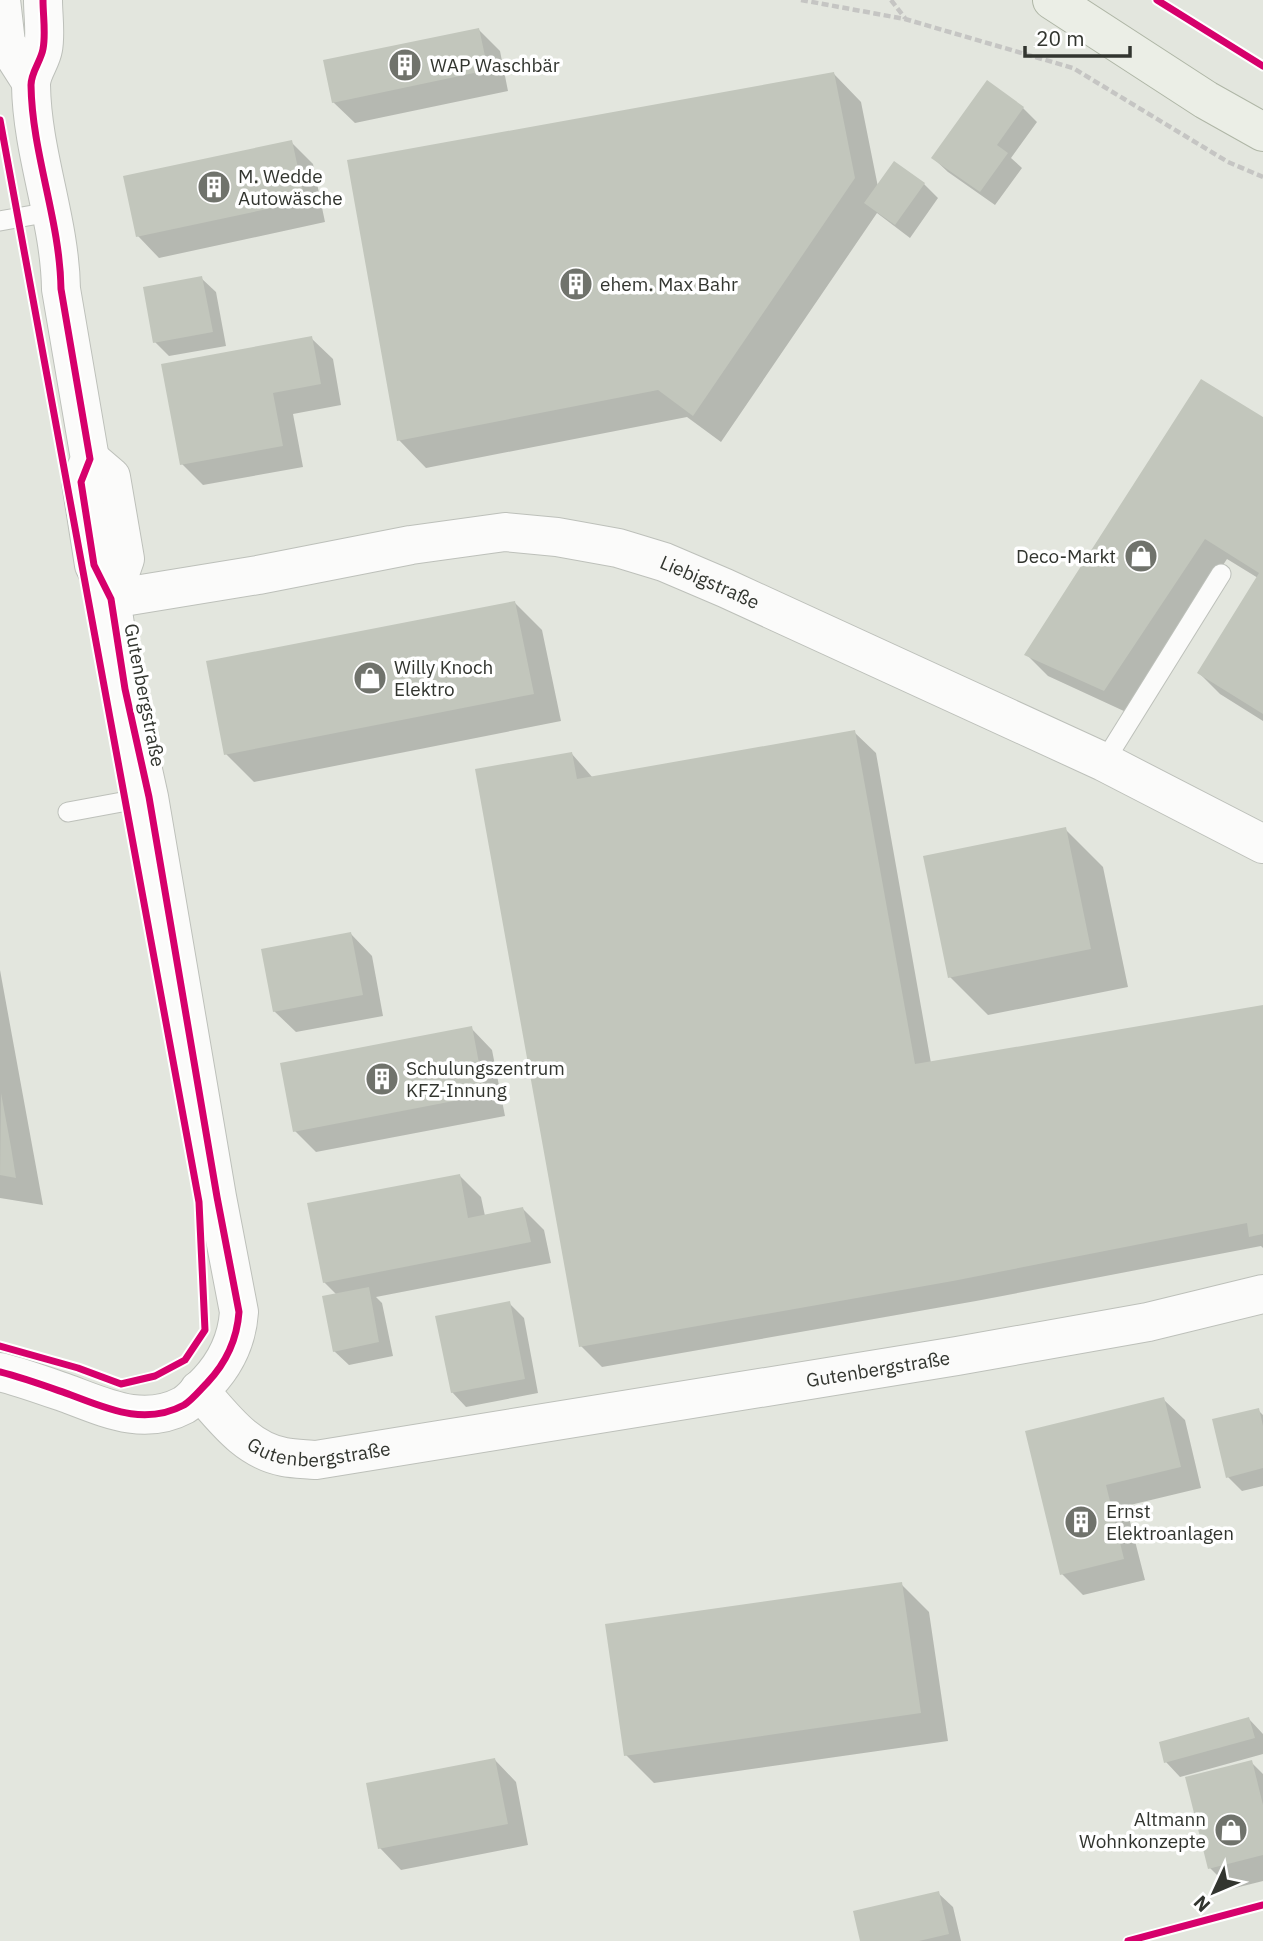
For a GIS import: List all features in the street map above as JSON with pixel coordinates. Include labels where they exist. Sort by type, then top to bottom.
[{"type":"main road","points":[[1052,0],[1206,100],[1263,132]]},
{"type":"street","name":"Gutenbergstraße","points":[[1,0],[6,43],[31,82]]},
{"type":"street","name":"Gutenbergstraße","points":[[43,0],[43,49],[31,82],[36,136],[90,459],[81,482],[94,565],[111,599],[125,689],[149,797],[214,1184],[239,1312],[238,1330],[232,1346],[219,1370],[199,1390],[235,1430],[258,1448],[283,1457],[316,1460],[947,1358],[1148,1322],[1263,1294]]},
{"type":"street","name":"Liebigstraße","points":[[111,599],[258,575],[424,543],[505,532],[557,537],[618,548],[664,562],[1104,762],[1263,844]]},
{"type":"street","points":[[0,1372],[112,1411],[139,1416],[165,1412],[185,1405],[199,1390]]},
{"type":"lane","points":[[0,221],[50,212]]},
{"type":"lane","points":[[1104,762],[1221,574]]},
{"type":"lane","points":[[68,812],[149,797]]},
{"type":"path","points":[[801,0],[905,19],[1073,68],[1228,162],[1263,177]]},
{"type":"path","points":[[891,0],[905,19]]},
{"type":"building","name":"WAP Waschbär","points":[[479,28],[488,70],[332,103],[323,60]]},
{"type":"building","name":"ehem. Max Bahr","points":[[834,72],[855,178],[693,416],[658,390],[397,441],[347,160]]},
{"type":"building","points":[[987,80],[1024,107],[997,145],[1008,153],[980,192],[931,158]]},
{"type":"building","name":"M. Wedde Autowäsche","points":[[292,140],[305,201],[136,237],[123,176]]},
{"type":"building","points":[[894,161],[925,183],[895,225],[864,203]]},
{"type":"building","points":[[202,276],[213,332],[153,343],[143,287]]},
{"type":"building","points":[[312,336],[321,384],[273,393],[283,446],[180,465],[161,364]]},
{"type":"building","name":"Deco-Markt","points":[[1201,379],[1263,417],[1263,714],[1197,673],[1259,573],[1205,539],[1104,691],[1024,655]]},
{"type":"building","name":"Willy Knoch Elektro","points":[[515,601],[534,694],[224,755],[206,661]]},
{"type":"building","points":[[855,730],[915,1064],[1263,1005],[1263,1234],[1249,1237],[1247,1223],[953,1281],[579,1347],[475,769],[572,752],[577,779]]},
{"type":"building","points":[[1066,827],[1091,949],[948,978],[923,856]]},
{"type":"building","points":[[351,932],[363,995],[273,1012],[261,949]]},
{"type":"building","name":"Schulungszentrum KFZ-Innung","points":[[472,1026],[485,1095],[293,1132],[280,1063]]},
{"type":"building","points":[[1,1093],[11,1147],[16,1178],[0,1175]]},
{"type":"building","points":[[460,1174],[468,1218],[523,1207],[531,1242],[323,1283],[307,1203]]},
{"type":"building","points":[[369,1287],[379,1342],[333,1352],[322,1296]]},
{"type":"building","points":[[510,1301],[525,1379],[451,1393],[435,1316]]},
{"type":"building","name":"Ernst Elektroanlagen","points":[[1164,1397],[1181,1467],[1106,1485],[1124,1559],[1060,1575],[1025,1431]]},
{"type":"building","points":[[1259,1408],[1263,1426],[1263,1468],[1226,1478],[1212,1419]]},
{"type":"building","points":[[902,1582],[921,1713],[624,1756],[605,1624]]},
{"type":"building","points":[[1249,1717],[1255,1738],[1164,1763],[1159,1742]]},
{"type":"building","points":[[495,1758],[508,1824],[378,1849],[366,1783]]},
{"type":"building","name":"Altmann Wohnkonzepte","points":[[1252,1760],[1263,1805],[1263,1855],[1208,1869],[1185,1777]]},
{"type":"building","points":[[939,1891],[949,1934],[919,1941],[860,1941],[853,1911]]},
{"type":"cycle path","points":[[0,1372],[113,1410],[141,1415],[169,1411],[190,1400],[220,1367],[233,1341],[239,1312],[149,797],[125,689],[111,599],[94,565],[81,482],[90,459],[61,289],[56,238],[33,111],[31,80],[44,43],[43,0]]},
{"type":"cycle path","points":[[1157,0],[1263,66]]},
{"type":"cycle path","points":[[0,120],[199,1202],[205,1330],[185,1360],[155,1376],[121,1384],[78,1368],[0,1346]]},
{"type":"cycle path","points":[[1128,1941],[1263,1905]]},
{"type":"place","name":"WAP Waschbär","points":[[405,65]]},
{"type":"place","name":"M. Wedde Autowäsche","points":[[214,187]]},
{"type":"place","name":"ehem. Max Bahr","points":[[576,284]]},
{"type":"place","name":"Deco-Markt","points":[[1141,556]]},
{"type":"place","name":"Willy Knoch Elektro","points":[[370,678]]},
{"type":"place","name":"Schulungszentrum KFZ-Innung","points":[[382,1079]]},
{"type":"place","name":"Ernst Elektroanlagen","points":[[1081,1522]]},
{"type":"place","name":"Altmann Wohnkonzepte","points":[[1231,1830]]}]
